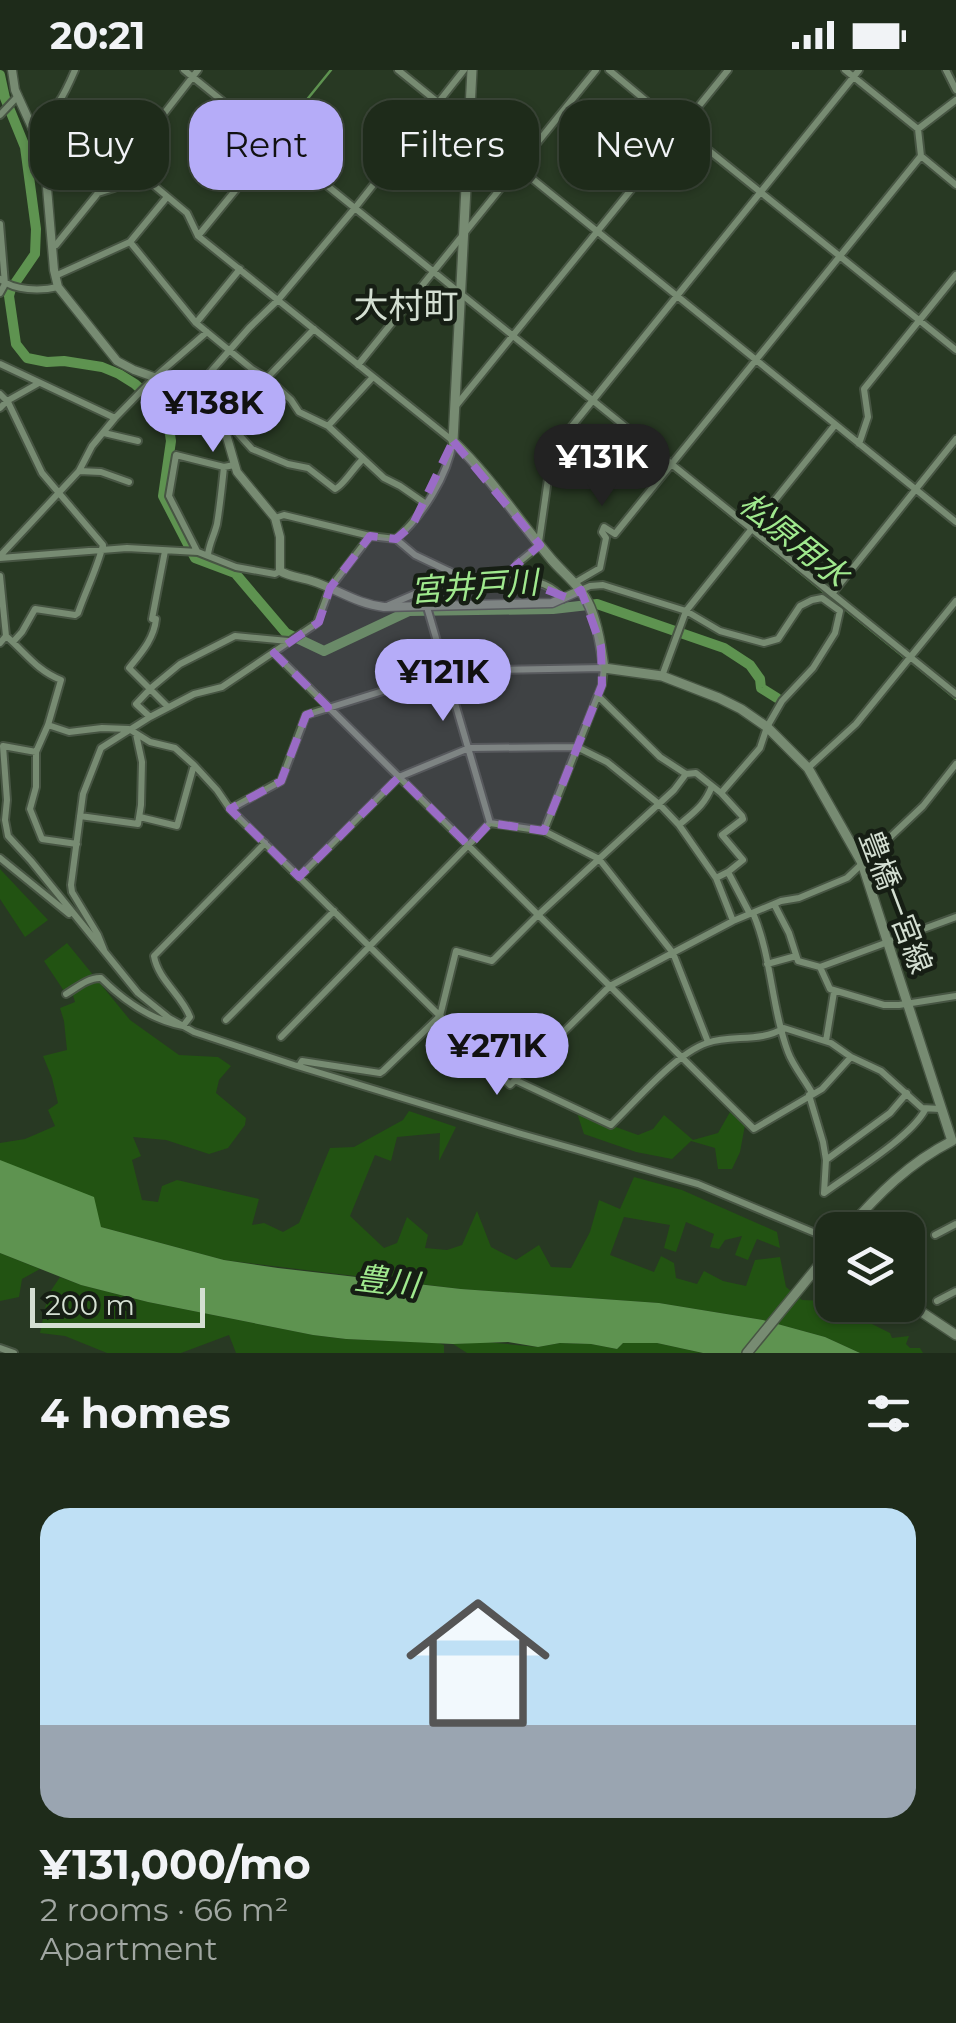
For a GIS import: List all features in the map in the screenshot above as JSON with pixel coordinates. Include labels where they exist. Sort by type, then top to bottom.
[{"type":"main road","points":[[470,100],[472,70]]},
{"type":"main road","points":[[465,190],[453,441],[475,461],[584,595],[604,668]]},
{"type":"main road","name":"豊橋一宮線","points":[[604,668],[662,676],[719,698],[766,727],[808,768],[862,864],[940,1108],[954,1140],[895,1179],[865,1212]]},
{"type":"main road","points":[[747,1353],[815,1270]]},
{"type":"main road","points":[[925,1314],[956,1335]]},
{"type":"street","points":[[12,70],[12,102],[30,124]]},
{"type":"street","points":[[61,100],[75,70]]},
{"type":"street","points":[[184,70],[195,74],[225,100]]},
{"type":"street","points":[[398,70],[436,100]]},
{"type":"street","points":[[440,100],[464,70]]},
{"type":"street","points":[[539,140],[596,70]]},
{"type":"street","points":[[609,70],[646,100]]},
{"type":"street","points":[[704,100],[728,70]]},
{"type":"street","points":[[845,70],[857,74],[918,129],[921,156],[956,185]]},
{"type":"street","points":[[946,70],[956,90]]},
{"type":"street","points":[[169,107],[195,74]]},
{"type":"street","points":[[563,600],[549,586],[512,576],[518,564],[540,544],[552,451],[857,74]]},
{"type":"street","points":[[918,129],[956,100]]},
{"type":"street","points":[[0,115],[12,102]]},
{"type":"street","points":[[710,151],[956,350]]},
{"type":"street","points":[[584,595],[600,568],[606,538],[604,527],[615,534],[921,156]]},
{"type":"street","points":[[539,185],[956,522]]},
{"type":"street","points":[[47,190],[58,287],[110,355],[124,366],[193,392],[252,449],[308,468],[335,489],[363,459]]},
{"type":"street","points":[[52,246],[98,193],[108,190]]},
{"type":"street","points":[[159,190],[188,213],[198,236],[453,441],[444,470],[426,504],[414,524],[396,540]]},
{"type":"street","points":[[198,236],[236,190]]},
{"type":"street","points":[[329,190],[830,597],[956,694]]},
{"type":"street","points":[[193,392],[278,300],[369,190]]},
{"type":"street","points":[[358,365],[498,190]]},
{"type":"street","points":[[454,408],[631,190]]},
{"type":"street","points":[[55,276],[130,242],[167,197]]},
{"type":"street","points":[[0,224],[5,283],[0,293]]},
{"type":"street","points":[[130,242],[196,323],[267,377],[299,412],[328,426],[384,478],[426,504]]},
{"type":"street","points":[[196,323],[240,269]]},
{"type":"street","points":[[859,444],[868,417],[864,389],[956,275]]},
{"type":"street","points":[[5,283],[46,290],[58,287]]},
{"type":"street","points":[[208,555],[229,466],[229,430],[267,377],[314,329]]},
{"type":"street","points":[[0,557],[79,471],[114,418],[207,332]]},
{"type":"street","points":[[0,364],[114,418]]},
{"type":"street","points":[[328,426],[373,377]]},
{"type":"street","points":[[0,408],[40,383]]},
{"type":"street","points":[[0,394],[42,474],[103,544],[78,613],[35,609],[22,632],[6,640]]},
{"type":"street","points":[[662,676],[686,610],[835,425]]},
{"type":"street","points":[[104,433],[138,441]]},
{"type":"street","points":[[280,570],[362,603],[384,607],[543,604],[584,595],[590,586],[602,585],[686,610],[720,631],[769,643],[778,638],[800,606],[830,597],[956,438]]},
{"type":"street","points":[[194,552],[168,496],[176,455],[229,466],[265,503],[275,518],[280,537],[280,570]]},
{"type":"street","points":[[79,471],[101,472],[129,482]]},
{"type":"street","points":[[275,518],[284,515],[396,540],[415,555],[459,576],[472,576]]},
{"type":"street","points":[[106,954],[72,892],[83,794],[102,748],[150,716],[194,694],[222,687],[317,623],[330,588],[370,536]]},
{"type":"street","points":[[0,557],[127,548],[194,552],[236,567],[275,574],[280,570]]},
{"type":"street","points":[[165,552],[152,619],[156,620],[155,630],[129,668],[168,707]]},
{"type":"street","points":[[384,607],[448,578],[448,570]]},
{"type":"street","points":[[0,576],[6,640]]},
{"type":"street","points":[[422,590],[490,824]]},
{"type":"street","points":[[721,793],[756,754],[782,701],[813,668],[835,633],[840,611],[830,597]]},
{"type":"street","points":[[808,768],[856,724],[956,601]]},
{"type":"street","points":[[150,716],[136,704],[180,664],[235,636],[291,640]]},
{"type":"street","points":[[6,640],[24,651],[32,664],[61,680],[36,752],[36,787],[30,810],[42,839],[76,844]]},
{"type":"street","points":[[274,653],[754,1129],[822,1089],[851,1057]]},
{"type":"street","points":[[230,810],[281,781],[306,715],[328,706],[447,671],[604,668],[602,686],[544,831]]},
{"type":"street","points":[[598,696],[660,757],[686,774],[696,773],[743,818],[722,835],[742,860],[716,878]]},
{"type":"street","points":[[48,725],[69,732],[102,728],[132,731],[150,742],[175,748],[217,790],[230,810],[510,1085],[610,986],[733,921],[847,878],[922,806],[956,764]]},
{"type":"street","points":[[80,816],[138,824],[142,762],[132,731]]},
{"type":"street","points":[[8,836],[2,745],[36,752]]},
{"type":"street","points":[[299,877],[400,777],[469,748],[577,748],[607,762],[679,825],[716,878],[733,921]]},
{"type":"street","points":[[140,818],[177,826],[194,765]]},
{"type":"street","points":[[299,1066],[302,1062],[380,1073],[440,1016],[456,951],[492,962],[686,774]]},
{"type":"street","points":[[679,825],[705,803],[712,786]]},
{"type":"street","points":[[490,824],[544,831],[599,859],[673,953],[708,1042]]},
{"type":"street","points":[[281,1037],[490,824]]},
{"type":"street","points":[[0,828],[32,861],[148,1003],[183,1026]]},
{"type":"street","points":[[183,1026],[190,1017],[188,1010],[154,964],[154,956],[265,843]]},
{"type":"street","points":[[0,858],[78,921]]},
{"type":"street","points":[[728,872],[763,937],[789,1056],[811,1094],[826,1160],[824,1193],[906,1132],[925,1110]]},
{"type":"street","points":[[774,904],[798,961],[820,966],[956,916]]},
{"type":"street","points":[[226,1020],[334,912]]},
{"type":"street","points":[[767,964],[796,956]]},
{"type":"street","points":[[820,966],[830,990],[878,1004],[908,1004],[956,996]]},
{"type":"street","points":[[66,994],[96,976],[142,1011],[165,1023],[518,1133],[698,1184],[815,1233]]},
{"type":"street","points":[[826,1041],[834,992]]},
{"type":"street","points":[[515,1080],[611,1125],[682,1056],[708,1042],[763,1037],[781,1029]]},
{"type":"street","points":[[781,1029],[826,1041],[881,1071],[925,1110],[940,1108]]},
{"type":"street","points":[[826,1160],[890,1113],[907,1093]]},
{"type":"street","points":[[935,1235],[956,1224]]},
{"type":"street","points":[[937,1301],[956,1290]]},
{"type":"street","points":[[0,1348],[14,1353]]},
{"type":"highlighted area","points":[[453,441],[540,545],[506,574],[568,598],[581,590],[601,646],[602,685],[544,831],[490,823],[469,846],[399,777],[299,877],[230,809],[281,781],[306,715],[328,707],[274,653],[319,622],[330,588],[370,536],[396,539],[413,524]]},
{"type":"shaded area","points":[[0,869],[48,920],[25,937],[0,899]]},
{"type":"shaded area","points":[[67,943],[130,1020],[179,1055],[218,1057],[231,1066],[219,1080],[216,1093],[246,1118],[245,1125],[228,1148],[209,1154],[166,1140],[133,1137],[141,1156],[132,1160],[142,1200],[158,1202],[162,1186],[177,1180],[259,1199],[252,1225],[264,1223],[283,1232],[299,1223],[330,1148],[354,1147],[403,1120],[409,1111],[456,1127],[439,1161],[440,1133],[397,1137],[391,1161],[375,1155],[350,1216],[384,1248],[397,1243],[407,1217],[428,1235],[425,1248],[447,1250],[462,1245],[477,1211],[491,1247],[516,1260],[539,1245],[551,1267],[571,1268],[590,1232],[599,1200],[620,1209],[634,1177],[682,1190],[777,1232],[780,1248],[757,1239],[748,1260],[735,1255],[742,1236],[725,1240],[719,1249],[710,1247],[714,1234],[686,1222],[676,1252],[664,1248],[670,1225],[624,1217],[610,1255],[654,1272],[661,1256],[674,1263],[676,1278],[697,1284],[704,1271],[723,1281],[746,1286],[755,1260],[780,1257],[786,1287],[802,1300],[815,1300],[815,1322],[872,1324],[892,1338],[909,1336],[906,1344],[920,1348],[923,1353],[860,1353],[825,1337],[763,1320],[659,1303],[461,1289],[224,1260],[101,1227],[0,1160],[0,1143],[25,1139],[55,1126],[48,1110],[58,1103],[43,1056],[67,1050],[60,1008],[75,1002],[72,992],[66,994],[44,961]]},
{"type":"shaded area","points":[[730,1112],[745,1125],[732,1169],[718,1169],[715,1148],[691,1141],[672,1159],[636,1152],[584,1134],[577,1113],[638,1135],[653,1129],[664,1115],[693,1140],[718,1133]]},
{"type":"shaded area","points":[[0,1253],[40,1269],[22,1279],[19,1297],[0,1301]]},
{"type":"shaded area","points":[[60,1277],[148,1302],[313,1335],[438,1343],[444,1345],[444,1353],[236,1353],[229,1335],[181,1353],[107,1353],[65,1336],[40,1333],[48,1295]]},
{"type":"shaded area","points":[[485,1342],[538,1347],[591,1344],[617,1349],[623,1343],[657,1343],[703,1353],[467,1353],[453,1344]]},
{"type":"water","name":"豊川","points":[[0,1160],[94,1197],[101,1227],[224,1260],[461,1289],[659,1303],[763,1320],[825,1337],[860,1353],[703,1353],[657,1343],[623,1343],[617,1349],[591,1344],[538,1347],[508,1342],[453,1344],[346,1339],[148,1302],[81,1285],[0,1253]]},
{"type":"waterway","points":[[307,100],[331,70]]},
{"type":"waterway","name":"宮井戸川","points":[[0,75],[25,147],[36,229],[35,254],[9,296],[16,344],[27,358],[102,367],[119,374],[159,406],[171,441],[163,496],[195,558],[235,573],[286,633],[324,651],[409,611],[553,609],[597,604],[724,648],[750,665],[761,688],[777,698]]},
{"type":"waterway","name":"松原用水","points":[[420,265],[457,294]]},
{"type":"waterway","name":"松原用水","points":[[464,300],[904,657]]},
{"type":"waterway","name":"松原用水","points":[[911,662],[956,699]]},
{"type":"district","name":"大村町","points":[[406,305]]}]
